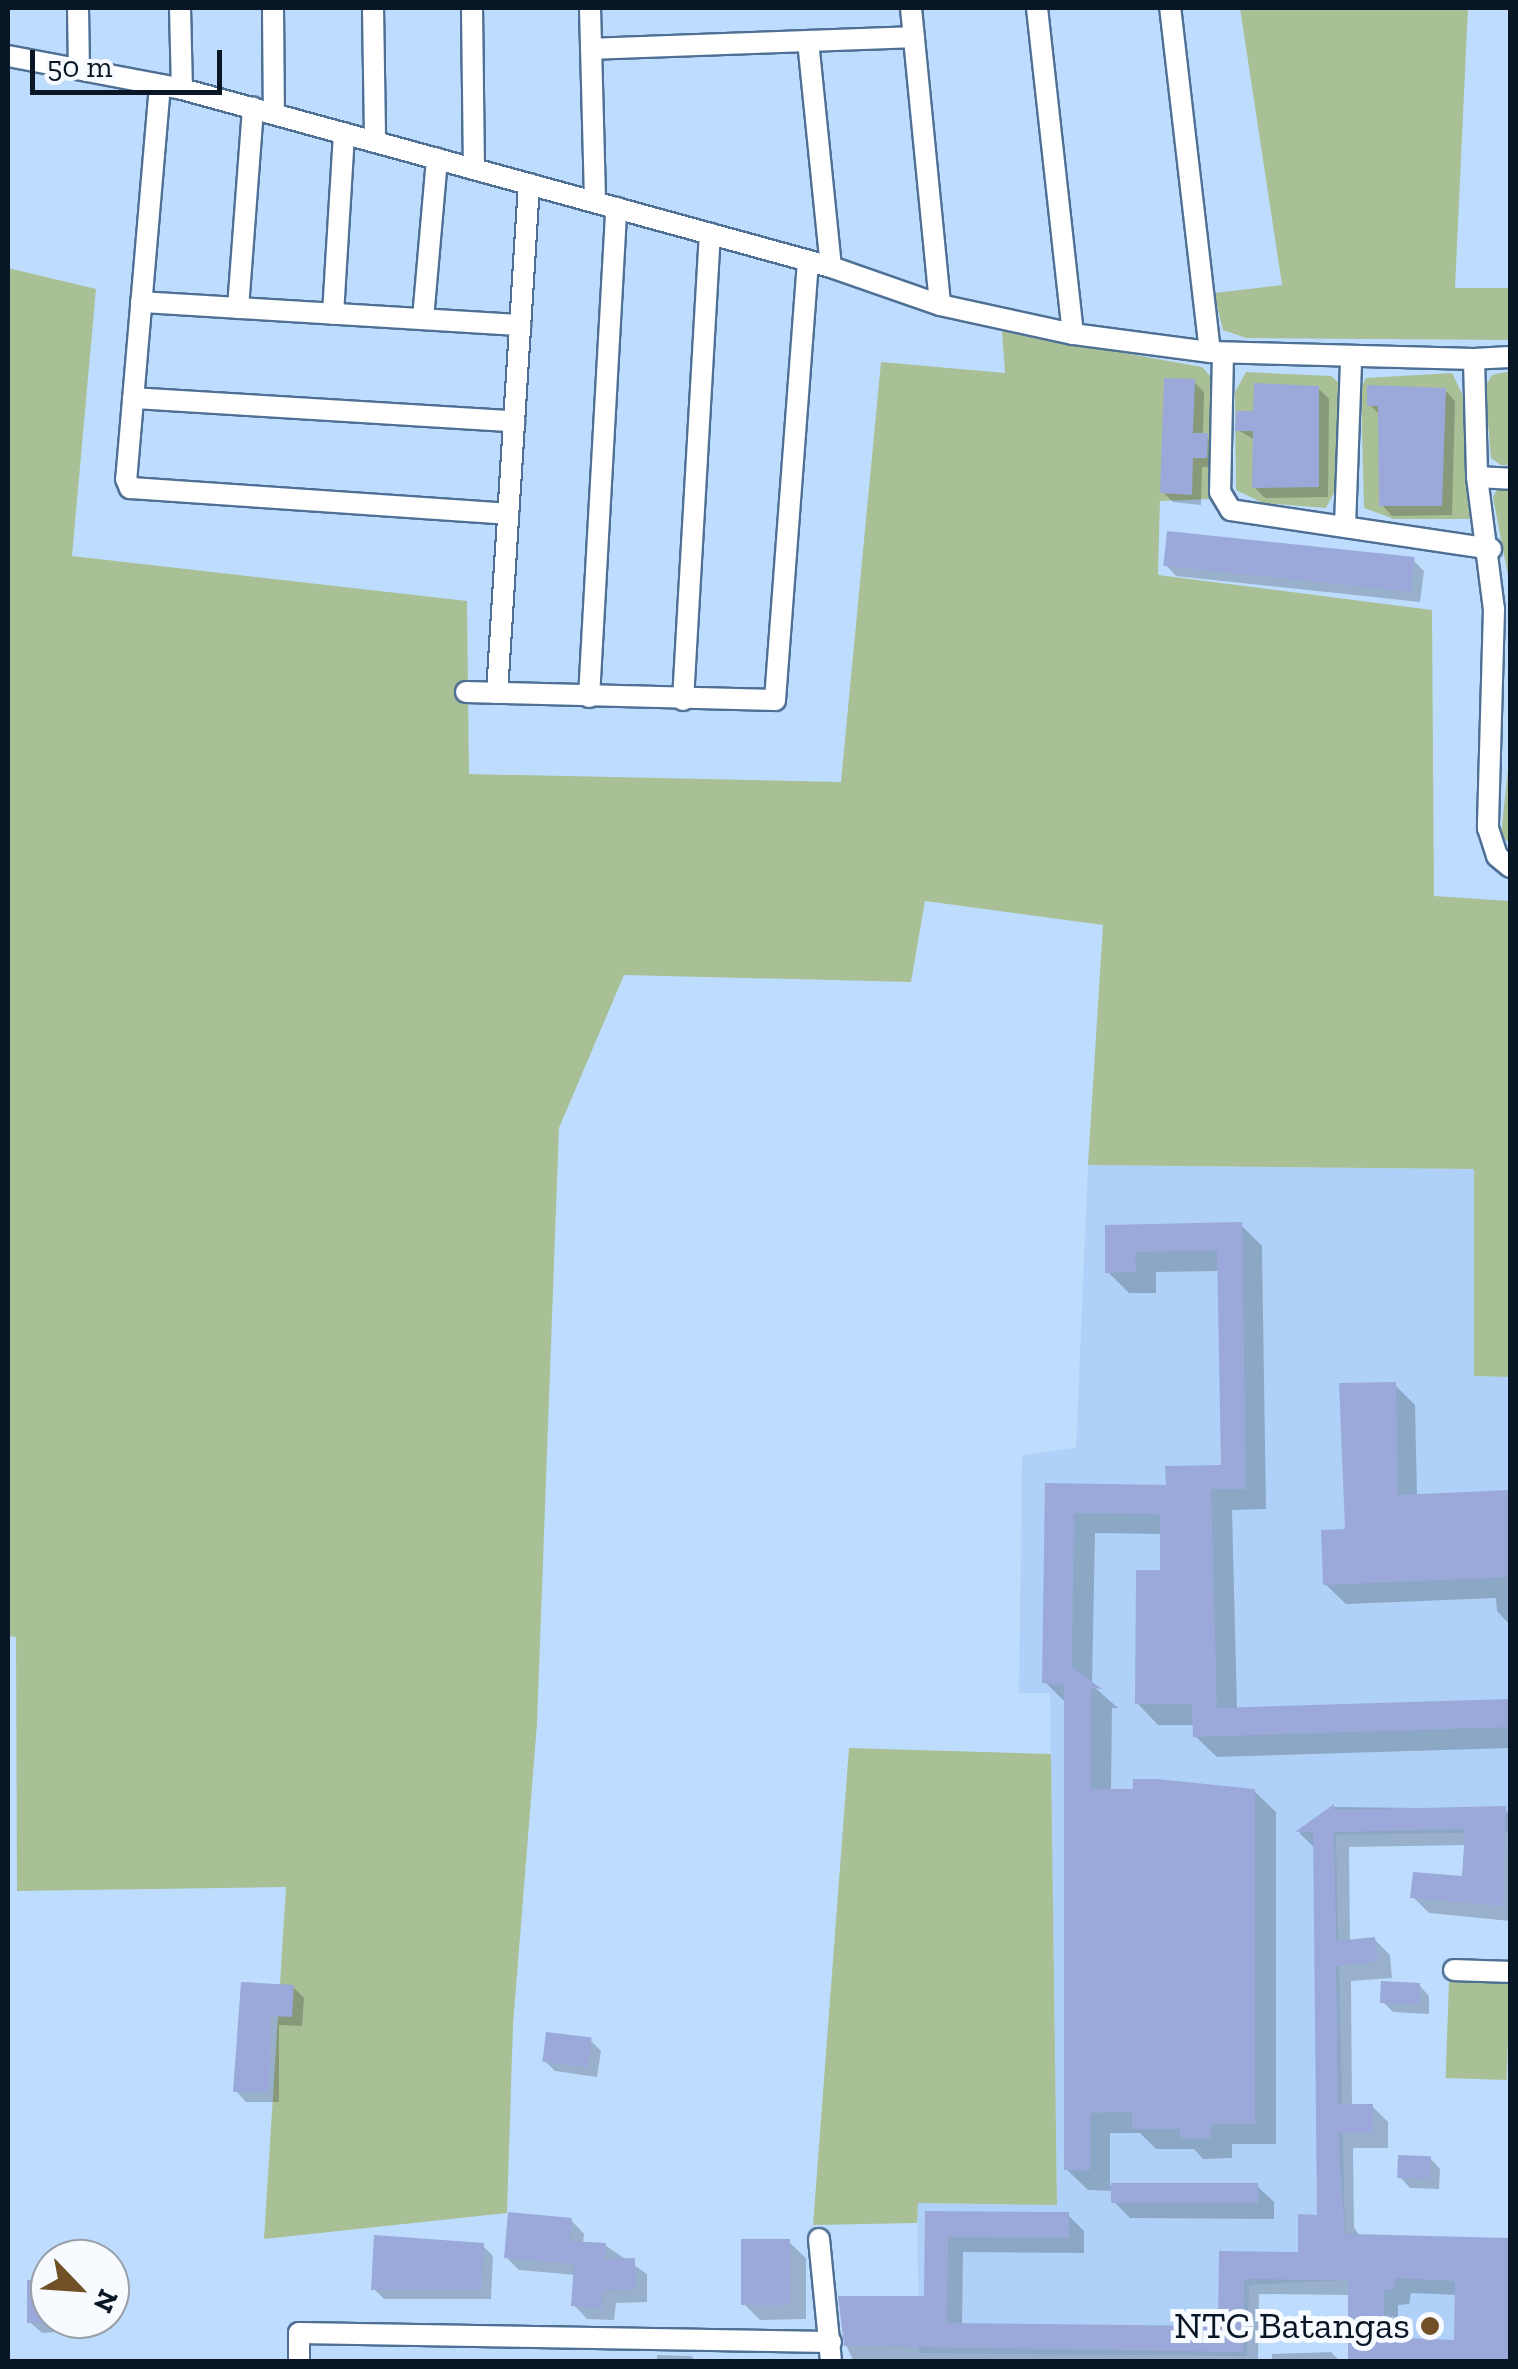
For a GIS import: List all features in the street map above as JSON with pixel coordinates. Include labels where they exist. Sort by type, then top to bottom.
[{"type":"street","points":[[78,8],[79,69]]},
{"type":"street","points":[[180,8],[182,89]]},
{"type":"street","points":[[238,308],[273,8]]},
{"type":"street","points":[[373,8],[375,142]]},
{"type":"street","points":[[472,8],[474,169]]},
{"type":"street","points":[[590,8],[595,202]]},
{"type":"street","points":[[910,8],[940,305]]},
{"type":"street","points":[[1036,8],[1073,334]]},
{"type":"street","points":[[1170,8],[1216,352],[1222,500],[1236,513],[1491,550]]},
{"type":"street","points":[[591,49],[914,37]]},
{"type":"street","points":[[808,41],[831,267]]},
{"type":"street","points":[[8,56],[182,89],[831,267],[940,305],[1073,334],[1216,352],[1351,359],[1510,357]]},
{"type":"street","points":[[160,84],[126,479],[140,494],[508,514]]},
{"type":"street","points":[[333,314],[344,133]]},
{"type":"street","points":[[423,319],[437,159]]},
{"type":"street","points":[[497,693],[529,184]]},
{"type":"street","points":[[588,697],[616,208]]},
{"type":"street","points":[[683,700],[710,234]]},
{"type":"street","points":[[466,692],[766,704],[779,693],[808,261]]},
{"type":"street","points":[[141,302],[520,326]]},
{"type":"street","points":[[1345,526],[1351,359]]},
{"type":"street","points":[[1474,359],[1478,477],[1502,610],[1502,734],[1488,828],[1496,856],[1510,867]]},
{"type":"street","points":[[133,398],[514,421]]},
{"type":"street","points":[[1478,477],[1510,478]]},
{"type":"street","points":[[1454,1970],[1510,1972]]},
{"type":"street","points":[[299,2362],[299,2333],[831,2352],[819,2240]]},
{"type":"shaded area","points":[[1088,1165],[1474,1169],[1474,1376],[1510,1377],[1510,1832],[1336,1835],[1345,2233],[1510,2239],[1510,2361],[1349,2361],[1348,2280],[1249,2285],[1247,2356],[919,2353],[917,2203],[1057,2205],[1050,1693],[1019,1693],[1022,1455],[1076,1448]]},
{"type":"green space","points":[[1240,8],[1468,8],[1455,288],[1510,288],[1510,340],[1246,338],[1223,330],[1214,293],[1282,285]]},
{"type":"green space","points":[[8,268],[96,289],[72,556],[467,601],[469,774],[841,782],[881,362],[1005,373],[1002,331],[1202,367],[1211,377],[1209,499],[1160,501],[1158,575],[1432,610],[1434,896],[1510,901],[1510,1377],[1474,1376],[1474,1169],[1088,1165],[1103,925],[925,901],[911,982],[624,975],[559,1128],[537,1724],[513,2025],[507,2213],[264,2239],[286,1887],[17,1891],[16,1637],[8,1636]]},
{"type":"green space","points":[[1510,371],[1510,465],[1501,465],[1491,458],[1485,387],[1492,375]]},
{"type":"green space","points":[[1246,372],[1331,376],[1339,383],[1337,487],[1326,508],[1263,503],[1236,490],[1235,392]]},
{"type":"green space","points":[[1452,373],[1465,400],[1470,519],[1394,519],[1364,508],[1361,388],[1366,378]]},
{"type":"green space","points":[[1498,488],[1510,488],[1510,586],[1493,497]]},
{"type":"green space","points":[[1510,750],[1510,844],[1501,835]]},
{"type":"green space","points":[[849,1748],[1051,1754],[1057,2205],[918,2203],[917,2223],[813,2225]]},
{"type":"green space","points":[[1449,1981],[1510,1983],[1507,2080],[1446,2078]]},
{"type":"building","points":[[1164,378],[1195,379],[1193,433],[1208,433],[1207,458],[1193,458],[1192,495],[1160,493]]},
{"type":"building","points":[[1254,383],[1319,386],[1319,487],[1252,488],[1253,431],[1235,431],[1236,411],[1253,411]]},
{"type":"building","points":[[1367,385],[1446,388],[1442,506],[1379,506],[1378,406],[1367,406]]},
{"type":"building","points":[[1167,531],[1415,557],[1411,592],[1163,566]]},
{"type":"building","points":[[1242,1222],[1246,1489],[1211,1489],[1217,1708],[1510,1699],[1510,1727],[1193,1737],[1192,1704],[1135,1704],[1136,1570],[1160,1570],[1160,1514],[1074,1513],[1072,1667],[1102,1689],[1091,1688],[1091,1789],[1133,1789],[1133,1779],[1156,1779],[1255,1789],[1255,2124],[1211,2124],[1211,2138],[1180,2138],[1180,2129],[1132,2129],[1132,2112],[1090,2113],[1090,2170],[1064,2170],[1064,1685],[1042,1683],[1045,1483],[1166,1485],[1165,1466],[1221,1465],[1217,1250],[1135,1252],[1136,1272],[1105,1273],[1105,1225]]},
{"type":"building","points":[[1396,1382],[1398,1495],[1510,1490],[1510,1577],[1323,1585],[1321,1530],[1345,1529],[1339,1383]]},
{"type":"building","points":[[1334,1804],[1334,1810],[1506,1806],[1503,1906],[1410,1898],[1413,1872],[1462,1876],[1465,1829],[1334,1832],[1336,1941],[1375,1937],[1378,1962],[1336,1966],[1338,2104],[1373,2104],[1373,2133],[1338,2133],[1345,2234],[1510,2238],[1510,2362],[1348,2362],[1348,2280],[1244,2279],[1243,2352],[844,2346],[838,2296],[924,2296],[925,2211],[1069,2212],[1069,2238],[948,2237],[947,2323],[1218,2326],[1219,2251],[1298,2252],[1298,2214],[1317,2215],[1313,1832],[1295,1832]],"holes":[[[1396,2278],[1455,2281],[1454,2340],[1384,2337],[1384,2290],[1394,2289]]]},
{"type":"building","points":[[1381,1981],[1420,1983],[1419,2005],[1380,2003]]},
{"type":"building","points":[[241,1982],[294,1985],[292,2017],[270,2016],[269,2092],[233,2092]]},
{"type":"building","points":[[546,2032],[592,2038],[588,2067],[542,2062]]},
{"type":"building","points":[[1398,2155],[1431,2156],[1430,2179],[1397,2178]]},
{"type":"building","points":[[1111,2183],[1258,2183],[1258,2203],[1111,2203]]},
{"type":"building","points":[[508,2212],[572,2218],[570,2241],[606,2243],[605,2259],[635,2258],[635,2290],[603,2291],[602,2308],[571,2306],[574,2264],[504,2258]]},
{"type":"building","points":[[374,2235],[484,2243],[481,2290],[371,2290]]},
{"type":"building","points":[[741,2239],[790,2239],[790,2305],[741,2305]]},
{"type":"building","points":[[30,2280],[30,2323],[27,2323]]},
{"type":"place","name":"NTC Batangas","points":[[1430,2326]]}]
